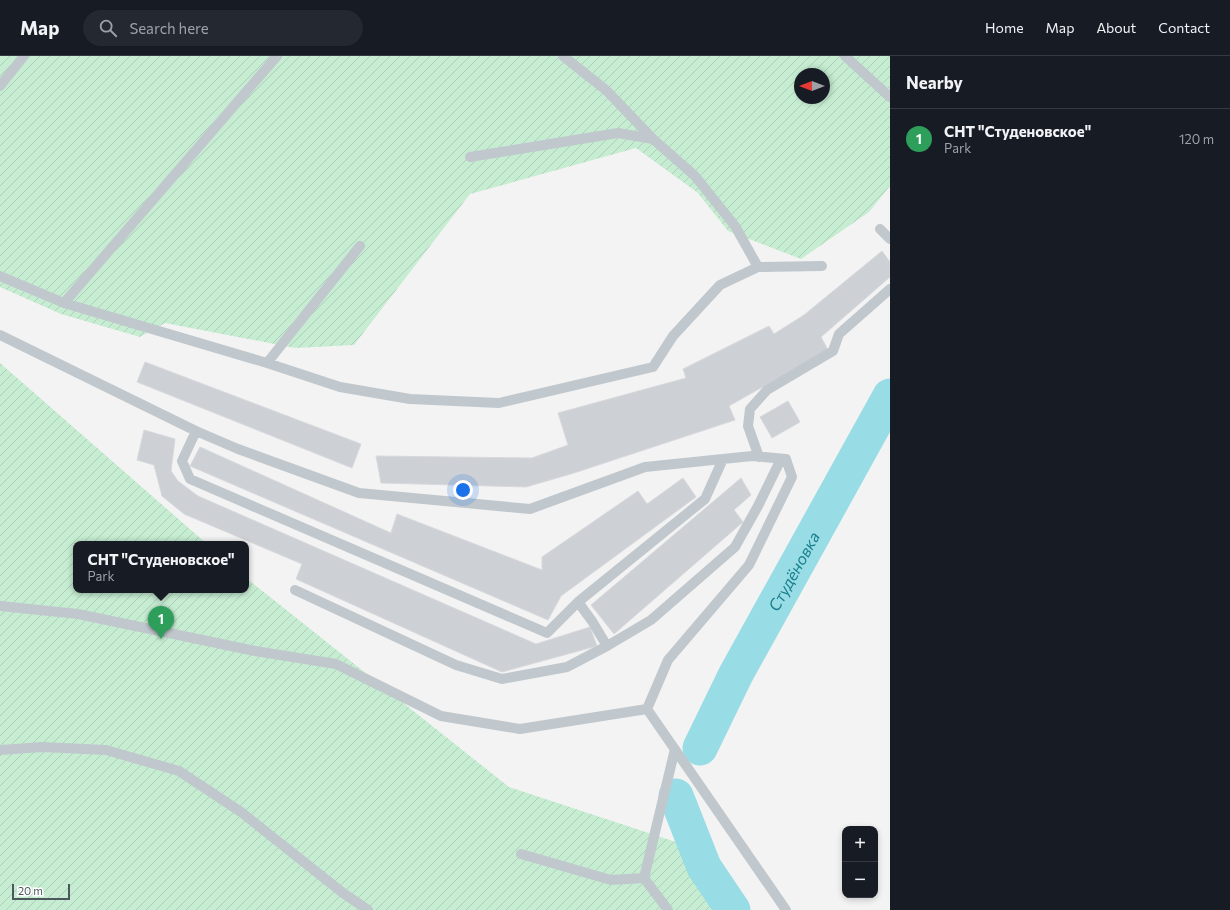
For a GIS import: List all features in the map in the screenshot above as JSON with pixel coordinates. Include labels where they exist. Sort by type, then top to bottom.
[{"type":"lane","points":[[0,86],[24,56]]},
{"type":"lane","points":[[64,303],[277,56]]},
{"type":"lane","points":[[563,56],[606,90],[653,139],[695,176],[735,226],[758,267]]},
{"type":"lane","points":[[845,56],[890,97]]},
{"type":"lane","points":[[470,157],[618,133],[653,139]]},
{"type":"lane","points":[[880,229],[890,239]]},
{"type":"lane","points":[[267,363],[360,246]]},
{"type":"lane","points":[[0,276],[64,303],[267,363],[340,387],[410,399],[500,403],[653,367],[673,336],[720,285],[758,267],[822,266]]},
{"type":"lane","points":[[759,457],[748,426],[750,409],[767,390],[833,351],[839,334],[890,289]]},
{"type":"lane","points":[[0,334],[238,449],[359,493],[530,509],[646,467],[752,456],[786,459],[792,477],[749,565],[668,660],[647,709]]},
{"type":"lane","points":[[196,430],[182,461],[190,479],[547,633],[578,602],[705,499],[723,459]]},
{"type":"lane","points":[[295,590],[456,665],[502,679],[567,667],[607,646],[651,620],[735,547],[758,506],[781,459]]},
{"type":"lane","points":[[578,602],[592,621],[607,646]]},
{"type":"lane","points":[[0,606],[78,614],[255,651],[336,664],[441,716],[512,728],[520,729],[647,709]]},
{"type":"lane","points":[[647,709],[786,910]]},
{"type":"lane","points":[[0,750],[42,747],[106,750],[178,772],[241,812],[343,893],[368,910]]},
{"type":"lane","points":[[644,878],[675,749]]},
{"type":"lane","points":[[521,854],[611,880],[644,878]]},
{"type":"lane","points":[[644,878],[668,910]]},
{"type":"green space","points":[[0,56],[890,56],[890,186],[869,212],[801,259],[728,231],[698,193],[636,148],[470,194],[354,345],[295,348],[165,323],[140,337],[61,314],[0,287]]},
{"type":"green space","points":[[0,363],[204,541],[73,541],[73,593],[249,593],[249,580],[509,787],[688,846],[724,910],[0,910]]},
{"type":"building","points":[[882,251],[890,262],[890,277],[821,337],[828,350],[729,406],[735,420],[574,473],[526,487],[381,483],[376,456],[532,458],[568,445],[558,413],[686,378],[683,369],[769,326],[774,334],[804,315]]},
{"type":"building","points":[[145,362],[361,444],[352,468],[137,382]]},
{"type":"building","points":[[788,401],[800,422],[772,438],[760,417]]},
{"type":"building","points":[[144,430],[175,439],[171,471],[178,481],[198,496],[536,644],[590,627],[597,646],[502,672],[296,579],[302,564],[184,514],[162,496],[154,465],[137,460]]},
{"type":"building","points":[[200,447],[391,533],[397,514],[542,570],[542,557],[638,491],[647,504],[683,478],[696,497],[561,596],[548,620],[190,466]]},
{"type":"building","points":[[741,478],[751,495],[734,510],[743,522],[614,634],[591,605]]},
{"type":"waterway","name":"Студёновка","points":[[700,748],[736,674],[890,396]]},
{"type":"waterway","name":"Студёновка","points":[[676,796],[704,867],[733,910]]},
{"type":"place","name":"СНТ \"Студеновское\"","points":[[161,639]]}]
